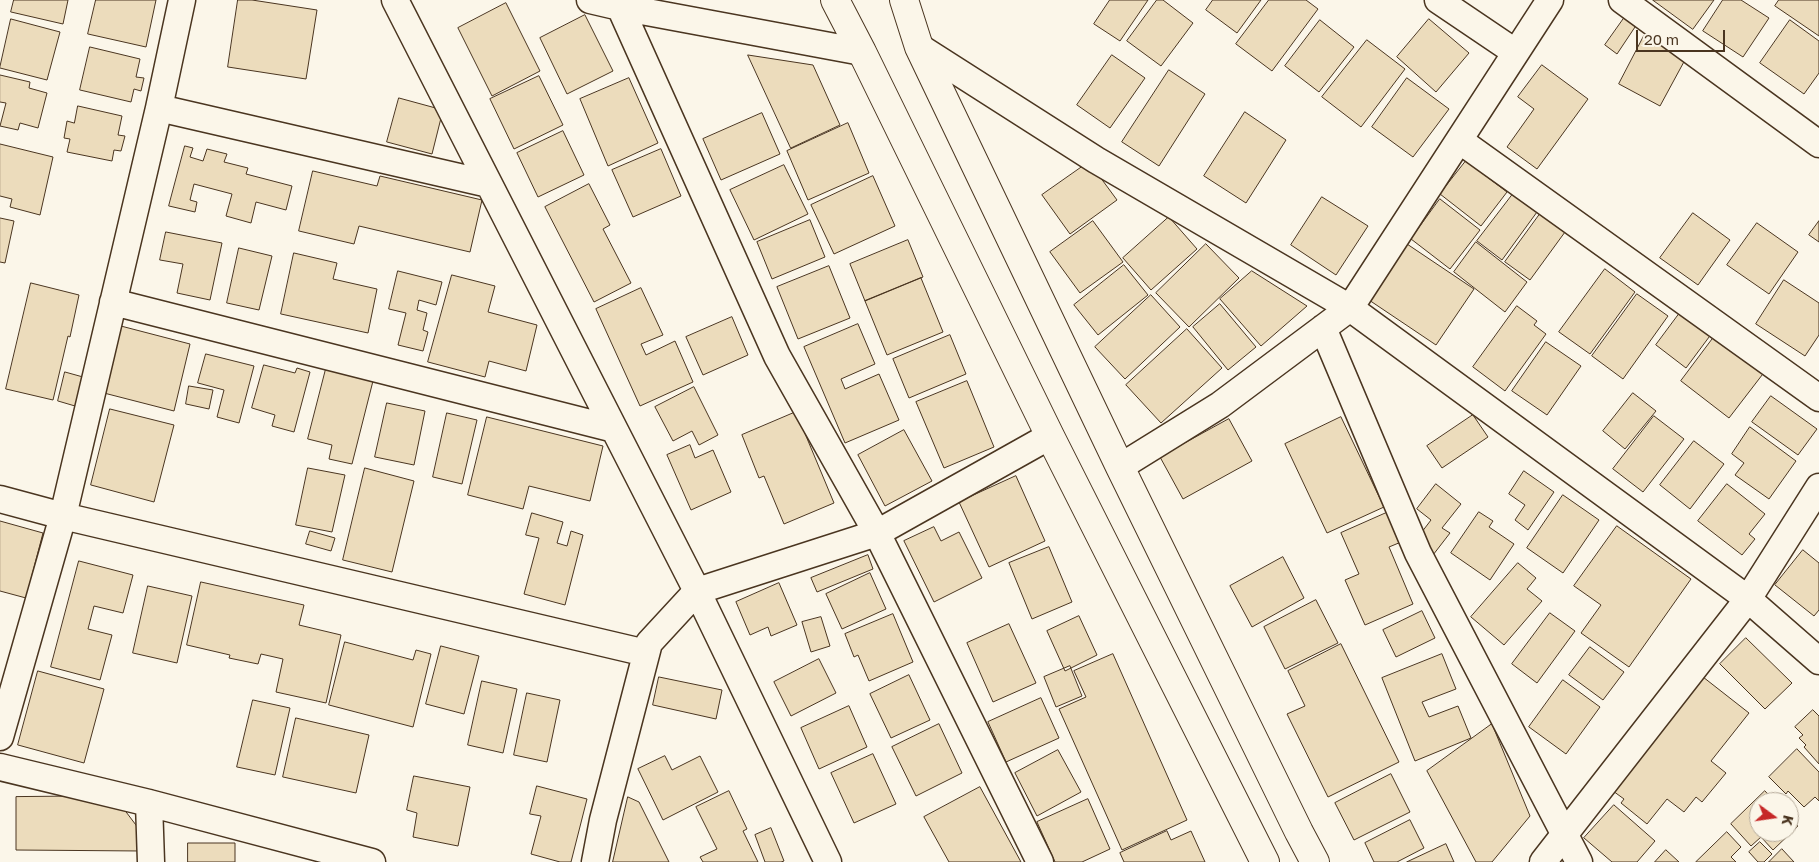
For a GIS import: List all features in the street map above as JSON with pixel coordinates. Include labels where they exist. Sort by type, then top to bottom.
[{"type":"main road","points":[[835,0],[1050,436],[1265,862]]},
{"type":"main road","points":[[904,0],[920,47],[1120,466],[1315,862]]},
{"type":"street","points":[[0,737],[63,516],[159,108],[182,0]]},
{"type":"street","points":[[395,0],[697,591],[828,862]]},
{"type":"street","points":[[590,0],[862,52]]},
{"type":"street","points":[[1438,0],[1515,52]]},
{"type":"street","points":[[1120,466],[1220,404],[1350,308],[1550,0]]},
{"type":"street","points":[[1622,0],[1819,144]]},
{"type":"street","points":[[620,7],[777,356],[877,533],[1040,862]]},
{"type":"street","points":[[920,47],[1096,160],[1350,308],[1748,599],[1819,661]]},
{"type":"street","points":[[159,108],[489,184]]},
{"type":"street","points":[[1459,140],[1819,398]]},
{"type":"street","points":[[113,302],[614,429]]},
{"type":"street","points":[[1323,328],[1418,553],[1579,862]]},
{"type":"street","points":[[595,862],[603,820],[649,643],[697,591],[877,533],[1050,436]]},
{"type":"street","points":[[1543,862],[1748,599],[1819,487]]},
{"type":"street","points":[[0,499],[63,516],[646,653]]},
{"type":"street","points":[[0,767],[149,803],[372,862]]},
{"type":"street","points":[[149,803],[151,862]]},
{"type":"building","points":[[14,0],[68,0],[63,24],[11,12]]},
{"type":"building","points":[[96,0],[156,0],[146,47],[88,34]]},
{"type":"building","points":[[238,0],[252,0],[317,10],[306,79],[228,67]]},
{"type":"building","points":[[1110,0],[1148,0],[1120,41],[1094,24]]},
{"type":"building","points":[[1157,0],[1163,0],[1193,23],[1161,66],[1127,41]]},
{"type":"building","points":[[1213,0],[1261,0],[1237,33],[1206,10]]},
{"type":"building","points":[[1269,0],[1306,0],[1318,9],[1272,71],[1236,44]]},
{"type":"building","points":[[1653,0],[1714,0],[1693,29]]},
{"type":"building","points":[[1723,0],[1741,0],[1769,18],[1743,57],[1703,31]]},
{"type":"building","points":[[1779,0],[1819,0],[1819,36],[1775,6]]},
{"type":"building","points":[[506,3],[540,71],[492,96],[458,28]]},
{"type":"building","points":[[1627,14],[1639,21],[1617,54],[1605,45]]},
{"type":"building","points":[[585,15],[613,71],[567,94],[540,38]]},
{"type":"building","points":[[11,19],[60,32],[47,80],[0,68]]},
{"type":"building","points":[[1429,19],[1469,53],[1436,92],[1397,57]]},
{"type":"building","points":[[1320,20],[1354,47],[1319,92],[1285,66]]},
{"type":"building","points":[[1790,20],[1819,41],[1819,73],[1804,94],[1760,63]]},
{"type":"building","points":[[1644,36],[1686,58],[1660,106],[1619,84]]},
{"type":"building","points":[[1367,40],[1405,69],[1361,127],[1322,97]]},
{"type":"building","points":[[90,47],[140,59],[136,77],[144,78],[141,91],[134,89],[131,102],[80,90]]},
{"type":"building","points":[[748,55],[813,65],[840,125],[791,148]]},
{"type":"building","points":[[1112,55],[1145,78],[1110,128],[1077,105]]},
{"type":"building","points":[[1542,65],[1588,99],[1537,169],[1507,147],[1534,109],[1518,97]]},
{"type":"building","points":[[1169,70],[1205,94],[1159,166],[1122,142]]},
{"type":"building","points":[[0,75],[30,82],[29,88],[47,93],[38,128],[20,123],[18,130],[0,126],[6,103],[0,102]]},
{"type":"building","points":[[539,76],[563,125],[514,149],[490,99]]},
{"type":"building","points":[[629,78],[658,143],[608,166],[580,99]]},
{"type":"building","points":[[1407,78],[1449,109],[1413,157],[1372,127]]},
{"type":"building","points":[[399,98],[443,110],[432,154],[387,142]]},
{"type":"building","points":[[78,106],[122,116],[118,135],[125,136],[121,151],[114,150],[112,161],[67,152],[70,139],[64,138],[67,121],[74,123]]},
{"type":"building","points":[[1245,112],[1286,140],[1246,203],[1204,176]]},
{"type":"building","points":[[762,113],[780,154],[721,180],[703,139]]},
{"type":"building","points":[[848,123],[869,173],[808,200],[787,151]]},
{"type":"building","points":[[563,131],[584,175],[538,197],[517,153]]},
{"type":"building","points":[[0,144],[53,157],[40,215],[10,207],[12,199],[0,196]]},
{"type":"building","points":[[185,146],[193,148],[190,157],[203,161],[207,149],[227,154],[224,162],[248,168],[246,174],[292,186],[286,210],[256,202],[251,223],[226,216],[232,194],[194,184],[190,200],[197,202],[195,212],[169,206]]},
{"type":"building","points":[[661,149],[681,196],[633,217],[612,170]]},
{"type":"building","points":[[1466,161],[1507,192],[1481,226],[1440,194]]},
{"type":"building","points":[[1089,162],[1117,200],[1070,234],[1042,195]]},
{"type":"building","points":[[784,165],[808,214],[754,240],[730,190]]},
{"type":"building","points":[[313,171],[377,186],[380,176],[482,200],[470,252],[359,226],[354,244],[299,231]]},
{"type":"building","points":[[873,176],[895,226],[834,254],[811,205]]},
{"type":"building","points":[[589,184],[610,225],[603,229],[631,283],[594,302],[545,207]]},
{"type":"building","points":[[1513,194],[1537,212],[1502,260],[1477,241]]},
{"type":"building","points":[[1322,197],[1368,226],[1336,275],[1291,245]]},
{"type":"building","points":[[1440,199],[1480,230],[1450,269],[1411,239]]},
{"type":"building","points":[[1693,213],[1730,240],[1698,285],[1660,258]]},
{"type":"building","points":[[1540,214],[1565,232],[1530,280],[1505,262]]},
{"type":"building","points":[[1169,217],[1197,249],[1151,290],[1123,258]]},
{"type":"building","points":[[0,218],[14,221],[5,263],[0,262]]},
{"type":"building","points":[[810,220],[825,257],[772,279],[757,242]]},
{"type":"building","points":[[1093,221],[1123,262],[1080,293],[1050,252]]},
{"type":"building","points":[[1819,221],[1819,242],[1809,235]]},
{"type":"building","points":[[1757,223],[1798,252],[1769,294],[1727,265]]},
{"type":"building","points":[[166,232],[222,243],[210,300],[177,293],[183,264],[160,260]]},
{"type":"building","points":[[908,240],[923,277],[865,301],[850,264]]},
{"type":"building","points":[[1404,242],[1474,289],[1436,345],[1366,298]]},
{"type":"building","points":[[1476,242],[1527,282],[1505,312],[1454,272]]},
{"type":"building","points":[[1206,244],[1239,278],[1189,327],[1156,293]]},
{"type":"building","points":[[239,248],[272,256],[259,310],[227,303]]},
{"type":"building","points":[[294,253],[337,263],[333,279],[377,289],[368,333],[281,314]]},
{"type":"building","points":[[1124,265],[1148,295],[1098,335],[1074,305]]},
{"type":"building","points":[[829,266],[850,318],[798,339],[777,287]]},
{"type":"building","points":[[1605,269],[1635,292],[1590,354],[1559,332]]},
{"type":"building","points":[[398,271],[442,282],[436,305],[419,300],[417,310],[427,313],[423,330],[428,332],[423,351],[398,345],[406,313],[389,309]]},
{"type":"building","points":[[1252,271],[1307,306],[1261,346],[1220,299]]},
{"type":"building","points":[[452,275],[495,286],[488,312],[537,325],[526,371],[489,361],[485,377],[428,362]]},
{"type":"building","points":[[921,278],[943,332],[887,355],[865,301]]},
{"type":"building","points":[[1784,280],[1819,303],[1819,335],[1805,356],[1756,324]]},
{"type":"building","points":[[31,283],[79,295],[53,400],[6,389]]},
{"type":"building","points":[[641,288],[663,335],[641,344],[646,355],[675,341],[693,382],[640,406],[596,309]]},
{"type":"building","points":[[1637,294],[1668,316],[1623,379],[1592,356]]},
{"type":"building","points":[[1151,295],[1180,327],[1125,379],[1095,347]]},
{"type":"building","points":[[1220,304],[1256,347],[1228,370],[1193,327]]},
{"type":"building","points":[[1517,306],[1537,321],[1534,325],[1546,334],[1505,391],[1473,367]]},
{"type":"building","points":[[1685,306],[1715,329],[1686,368],[1656,345]]},
{"type":"building","points":[[732,317],[748,355],[703,375],[686,337]]},
{"type":"building","points":[[858,324],[875,364],[841,379],[845,389],[879,374],[899,420],[845,443],[804,347]]},
{"type":"building","points":[[117,325],[190,344],[174,411],[100,392]]},
{"type":"building","points":[[1187,329],[1222,368],[1161,423],[1126,385]]},
{"type":"building","points":[[1720,329],[1769,366],[1729,418],[1681,381]]},
{"type":"building","points":[[950,335],[966,374],[909,398],[893,359]]},
{"type":"building","points":[[1546,342],[1581,366],[1547,415],[1512,391]]},
{"type":"building","points":[[206,354],[254,366],[239,423],[217,417],[224,390],[198,383]]},
{"type":"building","points":[[264,365],[295,373],[297,368],[310,372],[294,432],[272,426],[275,415],[252,408]]},
{"type":"building","points":[[327,365],[374,377],[352,464],[329,459],[332,445],[308,439]]},
{"type":"building","points":[[65,372],[83,377],[75,406],[58,401]]},
{"type":"building","points":[[967,381],[994,447],[944,468],[916,402]]},
{"type":"building","points":[[189,386],[213,390],[209,409],[186,404]]},
{"type":"building","points":[[694,387],[718,435],[699,445],[692,431],[673,441],[655,407]]},
{"type":"building","points":[[1633,393],[1656,411],[1625,449],[1603,431]]},
{"type":"building","points":[[1771,396],[1817,429],[1798,455],[1752,422]]},
{"type":"building","points":[[387,403],[425,411],[414,465],[375,457]]},
{"type":"building","points":[[110,409],[174,425],[154,502],[91,485]]},
{"type":"building","points":[[796,412],[834,503],[784,524],[764,476],[759,478],[742,435]]},
{"type":"building","points":[[447,413],[477,420],[462,484],[433,477]]},
{"type":"building","points":[[1473,415],[1488,437],[1442,468],[1427,446]]},
{"type":"building","points":[[1654,416],[1684,439],[1643,492],[1613,469]]},
{"type":"building","points":[[487,417],[603,446],[590,501],[529,486],[523,509],[468,495]]},
{"type":"building","points":[[1341,417],[1384,507],[1327,533],[1285,444]]},
{"type":"building","points":[[1229,419],[1252,461],[1183,499],[1160,457]]},
{"type":"building","points":[[1750,427],[1796,461],[1769,499],[1735,475],[1744,463],[1732,454]]},
{"type":"building","points":[[904,430],[932,481],[885,506],[858,455]]},
{"type":"building","points":[[1694,441],[1724,464],[1690,509],[1660,485]]},
{"type":"building","points":[[690,445],[695,458],[713,450],[731,492],[691,510],[667,455]]},
{"type":"building","points":[[308,468],[345,475],[332,532],[296,525]]},
{"type":"building","points":[[365,468],[414,481],[392,572],[343,560]]},
{"type":"building","points":[[1524,471],[1554,492],[1528,530],[1515,520],[1525,505],[1509,494]]},
{"type":"building","points":[[1016,476],[1045,541],[989,567],[959,502]]},
{"type":"building","points":[[1436,484],[1461,504],[1442,528],[1450,533],[1433,555],[1415,541],[1431,520],[1417,509]]},
{"type":"building","points":[[1727,484],[1765,514],[1749,534],[1755,539],[1742,555],[1698,521]]},
{"type":"building","points":[[1563,495],[1599,520],[1563,573],[1527,548]]},
{"type":"building","points":[[1393,510],[1406,540],[1389,547],[1413,604],[1365,625],[1345,580],[1359,574],[1341,533]]},
{"type":"building","points":[[1479,512],[1493,521],[1489,527],[1514,544],[1490,580],[1451,553]]},
{"type":"building","points":[[532,513],[563,522],[557,543],[567,546],[571,531],[583,535],[565,605],[524,594],[539,538],[526,535]]},
{"type":"building","points":[[0,521],[43,533],[26,598],[0,591]]},
{"type":"building","points":[[1617,526],[1691,579],[1629,667],[1581,633],[1601,605],[1574,586]]},
{"type":"building","points":[[934,527],[941,541],[959,532],[982,578],[934,602],[904,541]]},
{"type":"building","points":[[310,531],[335,538],[331,551],[306,544]]},
{"type":"building","points":[[1049,547],[1072,602],[1032,619],[1009,563]]},
{"type":"building","points":[[1803,550],[1819,563],[1819,610],[1814,616],[1775,585]]},
{"type":"building","points":[[868,555],[873,569],[817,592],[811,578]]},
{"type":"building","points":[[1283,557],[1304,598],[1252,627],[1230,586]]},
{"type":"building","points":[[79,561],[133,575],[123,613],[94,606],[88,629],[112,635],[100,680],[51,667]]},
{"type":"building","points":[[1518,563],[1536,578],[1527,589],[1542,601],[1504,645],[1471,617]]},
{"type":"building","points":[[870,573],[886,609],[842,629],[826,594]]},
{"type":"building","points":[[201,582],[304,605],[299,625],[341,635],[326,703],[276,692],[283,659],[261,654],[258,664],[229,658],[230,655],[187,645]]},
{"type":"building","points":[[779,583],[797,625],[771,636],[768,627],[750,635],[736,602]]},
{"type":"building","points":[[148,586],[192,596],[177,663],[133,653]]},
{"type":"building","points":[[1316,600],[1338,643],[1285,669],[1264,627]]},
{"type":"building","points":[[1422,611],[1435,638],[1396,657],[1383,630]]},
{"type":"building","points":[[1550,613],[1575,631],[1537,683],[1512,664]]},
{"type":"building","points":[[893,614],[913,662],[869,681],[858,655],[854,657],[845,634]]},
{"type":"building","points":[[1079,616],[1097,655],[1065,671],[1047,631]]},
{"type":"building","points":[[821,617],[830,646],[811,652],[802,622]]},
{"type":"building","points":[[1009,624],[1036,683],[993,702],[967,643]]},
{"type":"building","points":[[1746,638],[1792,683],[1765,709],[1720,664]]},
{"type":"building","points":[[345,642],[413,660],[416,650],[431,654],[413,727],[329,705]]},
{"type":"building","points":[[1341,644],[1399,762],[1328,797],[1287,714],[1305,706],[1288,671]]},
{"type":"building","points":[[441,646],[479,656],[464,714],[426,704]]},
{"type":"building","points":[[1590,647],[1624,672],[1603,700],[1569,675]]},
{"type":"building","points":[[1113,654],[1187,820],[1122,850],[1059,709],[1086,697],[1074,671]]},
{"type":"building","points":[[1442,654],[1456,689],[1422,702],[1429,717],[1458,706],[1471,738],[1415,761],[1382,678]]},
{"type":"building","points":[[819,659],[836,693],[791,716],[774,682]]},
{"type":"building","points":[[1070,666],[1082,696],[1056,707],[1044,677]]},
{"type":"building","points":[[38,671],[104,689],[84,763],[18,745]]},
{"type":"building","points":[[909,675],[930,720],[891,738],[870,694]]},
{"type":"building","points":[[659,677],[722,690],[716,719],[653,705]]},
{"type":"building","points":[[1703,677],[1749,713],[1711,761],[1726,773],[1702,802],[1696,797],[1684,812],[1667,799],[1647,824],[1621,803],[1624,799],[1613,791]]},
{"type":"building","points":[[1563,680],[1600,707],[1566,754],[1529,727]]},
{"type":"building","points":[[482,681],[517,689],[503,753],[468,745]]},
{"type":"building","points":[[527,693],[560,700],[547,762],[514,755]]},
{"type":"building","points":[[1041,698],[1059,738],[1006,762],[988,722]]},
{"type":"building","points":[[253,700],[290,708],[275,775],[237,767]]},
{"type":"building","points":[[849,706],[867,747],[819,769],[801,728]]},
{"type":"building","points":[[1813,710],[1819,716],[1819,764],[1804,747],[1806,745],[1799,738],[1803,735],[1795,727]]},
{"type":"building","points":[[296,718],[369,735],[356,793],[283,777]]},
{"type":"building","points":[[939,724],[962,773],[916,796],[892,747]]},
{"type":"building","points":[[1492,724],[1530,816],[1492,862],[1476,862],[1427,771]]},
{"type":"building","points":[[1797,749],[1819,772],[1819,801],[1815,797],[1804,807],[1799,802],[1799,792],[1784,792],[1769,777]]},
{"type":"building","points":[[1058,750],[1081,792],[1037,816],[1015,773]]},
{"type":"building","points":[[873,754],[896,804],[854,823],[831,773]]},
{"type":"building","points":[[665,756],[672,770],[700,756],[718,792],[663,820],[638,769]]},
{"type":"building","points":[[1391,774],[1410,812],[1354,840],[1335,803]]},
{"type":"building","points":[[414,776],[470,787],[458,846],[413,837],[417,813],[407,810]]},
{"type":"building","points":[[537,786],[587,799],[571,862],[560,862],[531,854],[541,816],[530,814]]},
{"type":"building","points":[[980,787],[1021,862],[949,862],[924,817]]},
{"type":"building","points":[[729,791],[747,829],[743,831],[758,862],[703,862],[700,857],[717,849],[696,807]]},
{"type":"building","points":[[114,796],[142,833],[142,851],[16,850],[16,797]]},
{"type":"building","points":[[628,797],[639,802],[669,862],[613,862]]},
{"type":"building","points":[[1088,799],[1110,849],[1082,862],[1055,862],[1037,822]]},
{"type":"building","points":[[1614,805],[1655,841],[1637,862],[1612,862],[1584,838]]},
{"type":"building","points":[[1749,807],[1749,842],[1755,842],[1751,846],[1731,824]]},
{"type":"building","points":[[1410,820],[1424,848],[1397,862],[1374,862],[1365,843]]},
{"type":"building","points":[[771,828],[784,861],[765,862],[755,835]]},
{"type":"building","points":[[1167,831],[1171,840],[1191,831],[1205,862],[1124,862],[1120,853]]},
{"type":"building","points":[[1727,832],[1741,847],[1731,857],[1736,862],[1696,862]]},
{"type":"building","points":[[1760,842],[1772,854],[1764,862],[1758,862],[1749,852]]},
{"type":"building","points":[[1766,842],[1781,842],[1773,850]]},
{"type":"building","points":[[188,843],[235,843],[235,862],[188,862]]},
{"type":"building","points":[[1446,844],[1454,862],[1407,862]]},
{"type":"building","points":[[1782,849],[1794,862],[1769,862]]},
{"type":"building","points":[[1666,850],[1679,862],[1655,862]]}]
